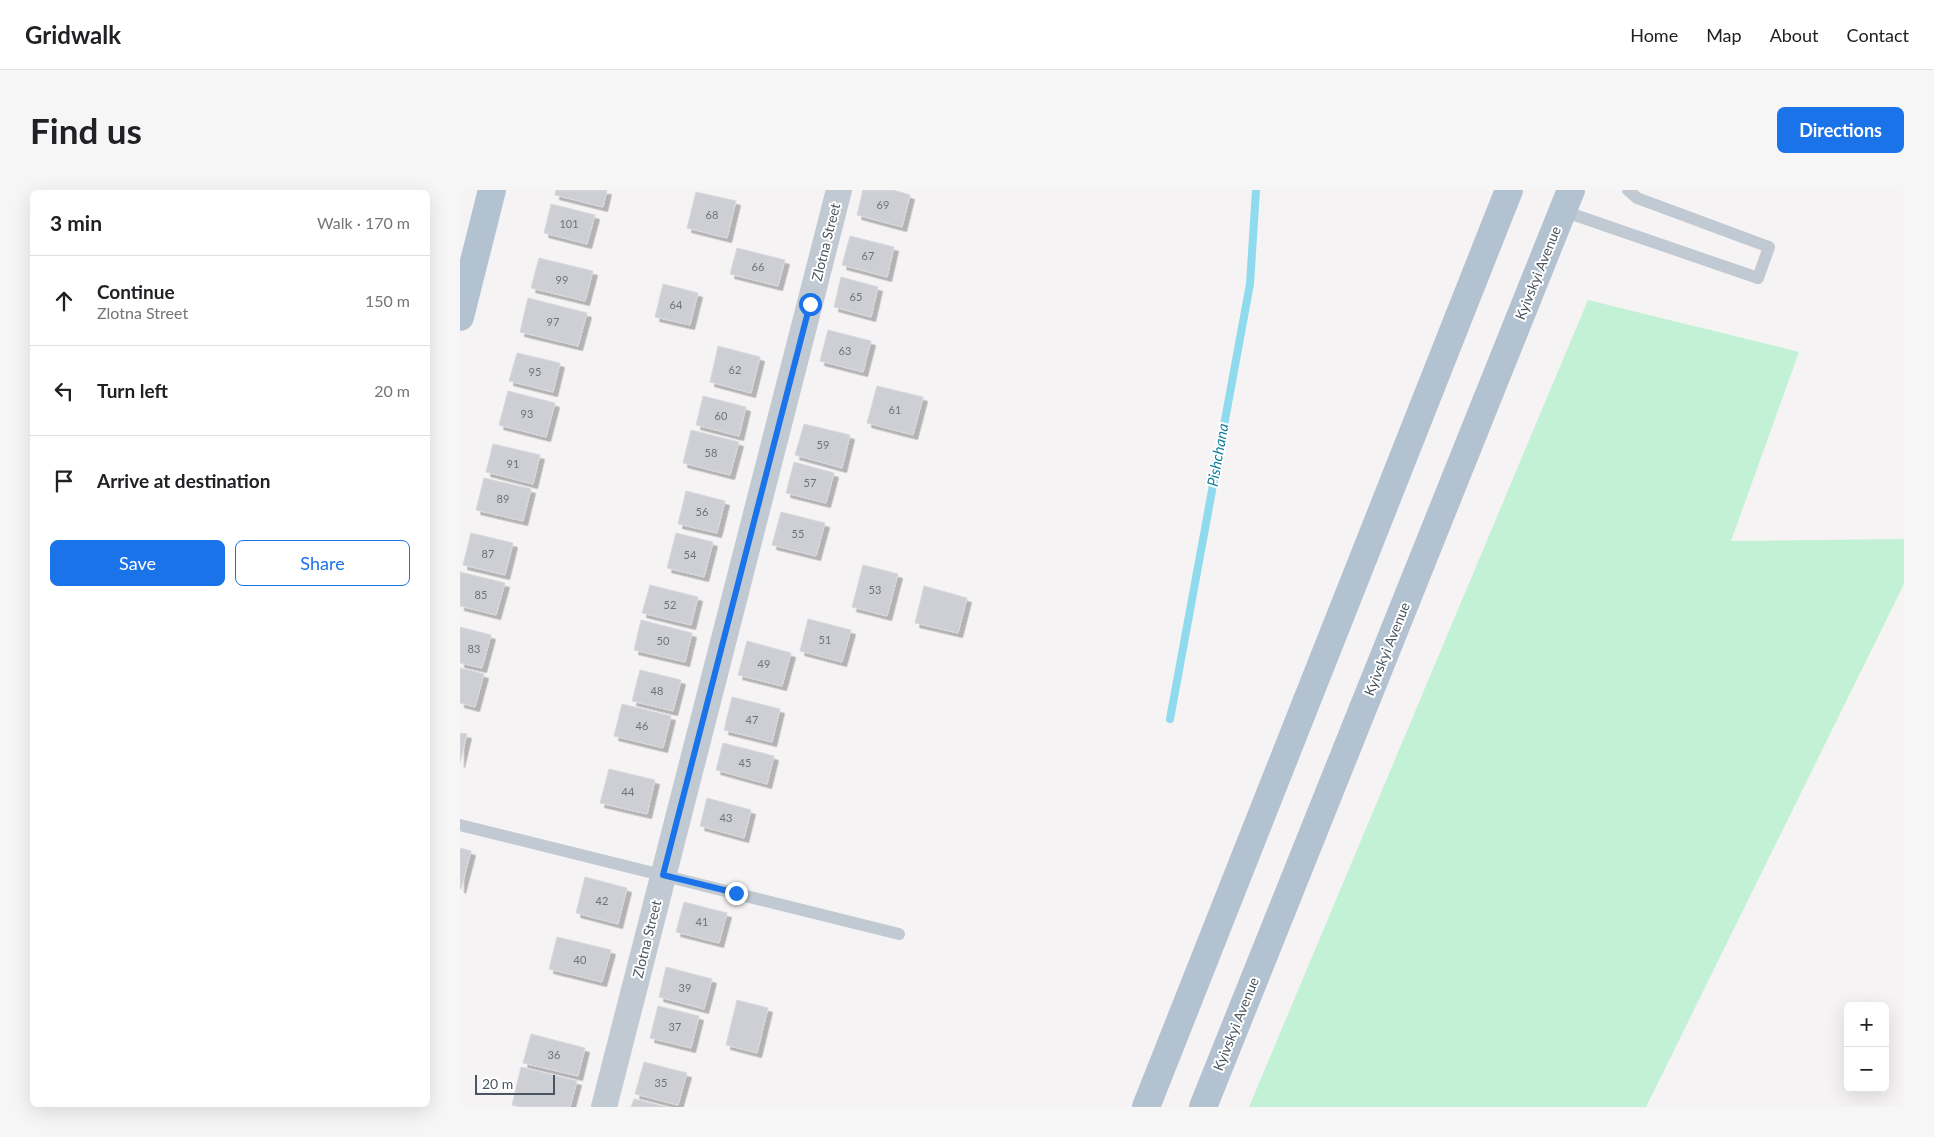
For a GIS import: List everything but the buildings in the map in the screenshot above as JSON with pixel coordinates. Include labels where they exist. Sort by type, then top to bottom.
[{"type":"main road","points":[[460,317],[492,190]]},
{"type":"main road","points":[[1146,1107],[1508,190]]},
{"type":"main road","name":"Kyivskyi Avenue","points":[[1202,1107],[1567,201]]},
{"type":"street","name":"Zlotna Street","points":[[604,1107],[839,190]]},
{"type":"lane","points":[[1567,201],[1758,278],[1769,247],[1637,198],[1628,190]]},
{"type":"lane","points":[[460,825],[899,934]]},
{"type":"green space","points":[[1588,300],[1799,352],[1731,541],[1904,539],[1904,584],[1646,1107],[1249,1107]]},
{"type":"waterway","name":"Pishchana","points":[[1170,719],[1250,284],[1256,190]]},
{"type":"route","points":[[736,893],[663,875],[810,304]]}]
